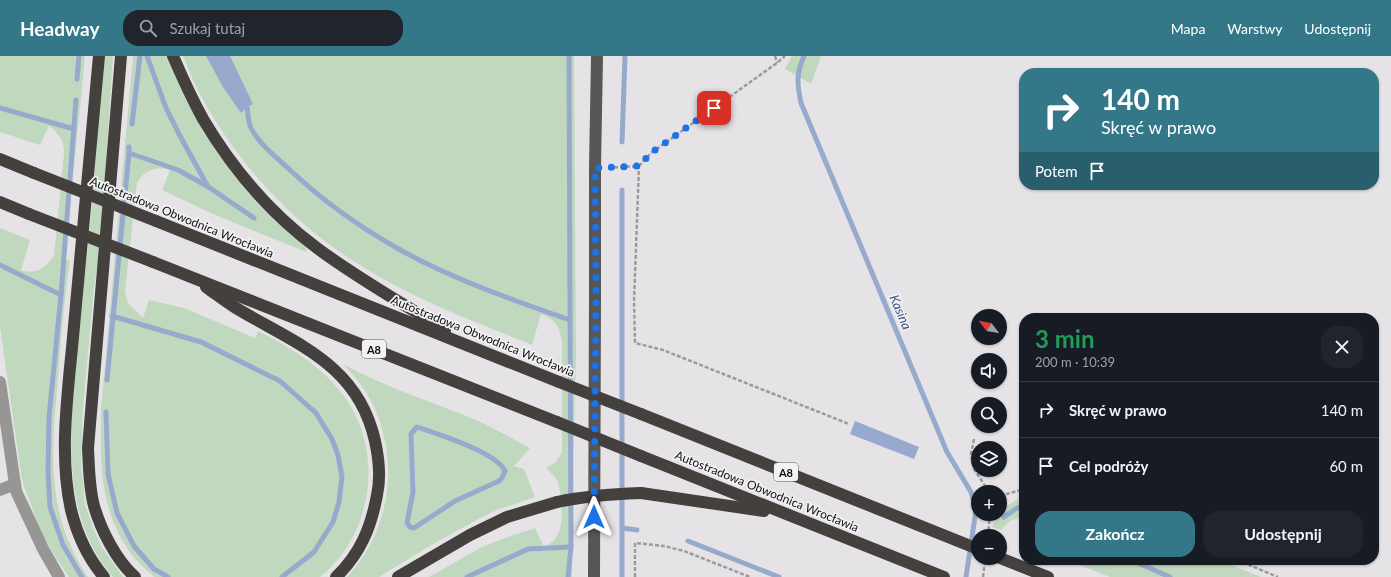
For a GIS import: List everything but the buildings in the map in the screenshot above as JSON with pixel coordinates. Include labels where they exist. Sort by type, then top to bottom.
[{"type":"highway","points":[[99,56],[68,393],[65,456],[71,508],[76,529],[87,552],[104,577]]},
{"type":"highway","points":[[120,56],[88,448],[94,505],[102,530],[114,550],[135,577]]},
{"type":"highway","points":[[173,56],[204,119],[229,157],[254,189],[285,221],[317,248],[469,345]]},
{"type":"highway","name":"Autostradowa Obwodnica Wrocławia","points":[[0,159],[971,546]]},
{"type":"highway","name":"Autostradowa Obwodnica Wrocławia","points":[[0,202],[191,276],[944,577]]},
{"type":"highway","points":[[191,276],[235,308],[296,341],[318,356],[338,373],[353,391],[365,410],[373,431],[379,469],[378,489],[374,514],[366,535],[354,556],[336,577]]},
{"type":"highway","points":[[398,577],[470,535],[501,520],[557,502],[578,497],[641,493],[786,515]]},
{"type":"highway","points":[[1007,561],[1044,575]]},
{"type":"main road","points":[[594,577],[596,296],[595,168],[597,56]]},
{"type":"lane","points":[[0,382],[16,491],[43,549],[59,577]]},
{"type":"lane","points":[[0,490],[15,484]]},
{"type":"path","points":[[775,56],[777,63]]},
{"type":"path","points":[[785,56],[651,153],[639,166],[634,301],[635,343],[662,350],[849,424]]},
{"type":"path","points":[[595,168],[639,166]]},
{"type":"path","points":[[974,439],[971,454],[974,469],[984,485]]},
{"type":"path","points":[[1007,494],[1019,491]]},
{"type":"path","points":[[635,577],[635,543],[664,546],[684,551],[750,577]]},
{"type":"path","points":[[983,577],[984,565]]},
{"type":"path","points":[[1249,565],[1278,577]]},
{"type":"green space","points":[[0,56],[85,56],[65,259],[70,261],[54,420],[53,460],[54,480],[61,520],[68,540],[88,577],[69,577],[56,558],[41,533],[22,480],[0,327],[0,228],[30,240],[21,270],[32,272],[36,271],[47,264],[54,256],[64,148],[56,132],[49,126],[40,145],[0,132]]},
{"type":"green space","points":[[103,56],[113,56],[100,252],[94,287],[83,408],[81,461],[85,504],[93,528],[102,547],[123,577],[113,577],[98,556],[86,533],[79,510],[74,485],[71,435],[76,343],[90,222]]},
{"type":"green space","points":[[133,56],[167,56],[187,102],[199,124],[227,167],[259,205],[277,223],[307,248],[306,252],[215,215],[162,190],[170,170],[155,169],[143,175],[137,183],[125,291],[128,303],[143,318],[149,300],[184,308],[255,338],[258,331],[294,351],[316,367],[344,396],[357,418],[365,442],[368,466],[367,491],[362,516],[352,539],[338,559],[320,577],[154,577],[138,562],[127,548],[111,515],[106,498],[101,463],[101,409]]},
{"type":"green space","points":[[183,56],[574,56],[576,358],[572,577],[429,577],[480,548],[499,540],[535,528],[544,547],[555,539],[558,533],[562,514],[560,489],[555,477],[546,468],[556,462],[562,452],[562,342],[560,332],[554,322],[541,314],[532,345],[458,315],[421,298],[385,280],[356,263],[305,225],[281,203],[239,155],[220,129],[203,100]]},
{"type":"green space","points":[[792,56],[821,56],[811,84],[785,69]]},
{"type":"green space","points":[[343,364],[393,388],[478,421],[530,448],[514,466],[524,469],[535,497],[497,510],[482,517],[433,544],[379,577],[347,577],[361,560],[372,541],[386,500],[388,478],[384,435],[377,414],[363,388]]},
{"type":"green space","points":[[1019,499],[1019,518],[1010,521],[1002,529],[992,527],[995,521],[1007,521],[1008,505]]},
{"type":"green space","points":[[1080,565],[1231,565],[1261,577],[1110,577]]},
{"type":"water","points":[[206,56],[230,56],[253,104],[241,113],[223,87]]},
{"type":"water","points":[[855,421],[919,447],[914,459],[850,434]]},
{"type":"waterway","points":[[77,79],[79,56]]},
{"type":"waterway","points":[[132,124],[140,56]]},
{"type":"waterway","points":[[147,56],[166,108],[207,185]]},
{"type":"waterway","points":[[568,577],[571,547],[569,56]]},
{"type":"waterway","points":[[622,142],[625,56]]},
{"type":"waterway","name":"Kasina","points":[[804,56],[798,74],[801,103],[947,452],[971,492],[976,510],[966,577]]},
{"type":"waterway","points":[[76,100],[61,295],[49,417],[48,473],[50,507],[63,545],[82,577]]},
{"type":"waterway","points":[[247,107],[251,128],[254,134],[268,150],[315,192],[368,231],[417,259],[460,279],[570,320]]},
{"type":"waterway","points":[[0,108],[74,129]]},
{"type":"waterway","points":[[129,147],[129,153],[178,170],[207,186],[254,218]]},
{"type":"waterway","points":[[107,380],[129,153]]},
{"type":"waterway","points":[[622,190],[622,577]]},
{"type":"waterway","points":[[0,265],[61,295]]},
{"type":"waterway","points":[[112,316],[201,342],[280,381],[316,413],[332,439],[338,455],[342,477],[339,502],[333,522],[314,552],[282,577]]},
{"type":"waterway","points":[[106,412],[108,474],[117,513],[134,546],[154,569],[168,577]]},
{"type":"waterway","points":[[417,427],[465,444],[490,457],[505,471],[499,481],[455,501],[414,528],[410,527],[407,523],[413,492],[411,434],[417,427]]},
{"type":"waterway","points":[[1007,515],[1019,508]]},
{"type":"waterway","points":[[622,528],[637,530]]},
{"type":"waterway","points":[[688,541],[779,577]]},
{"type":"waterway","points":[[467,577],[528,549],[571,547]]},
{"type":"waterway","points":[[1143,565],[1170,577]]},
{"type":"route","points":[[594,517],[596,296],[595,168],[639,166],[651,153],[714,108]]}]
